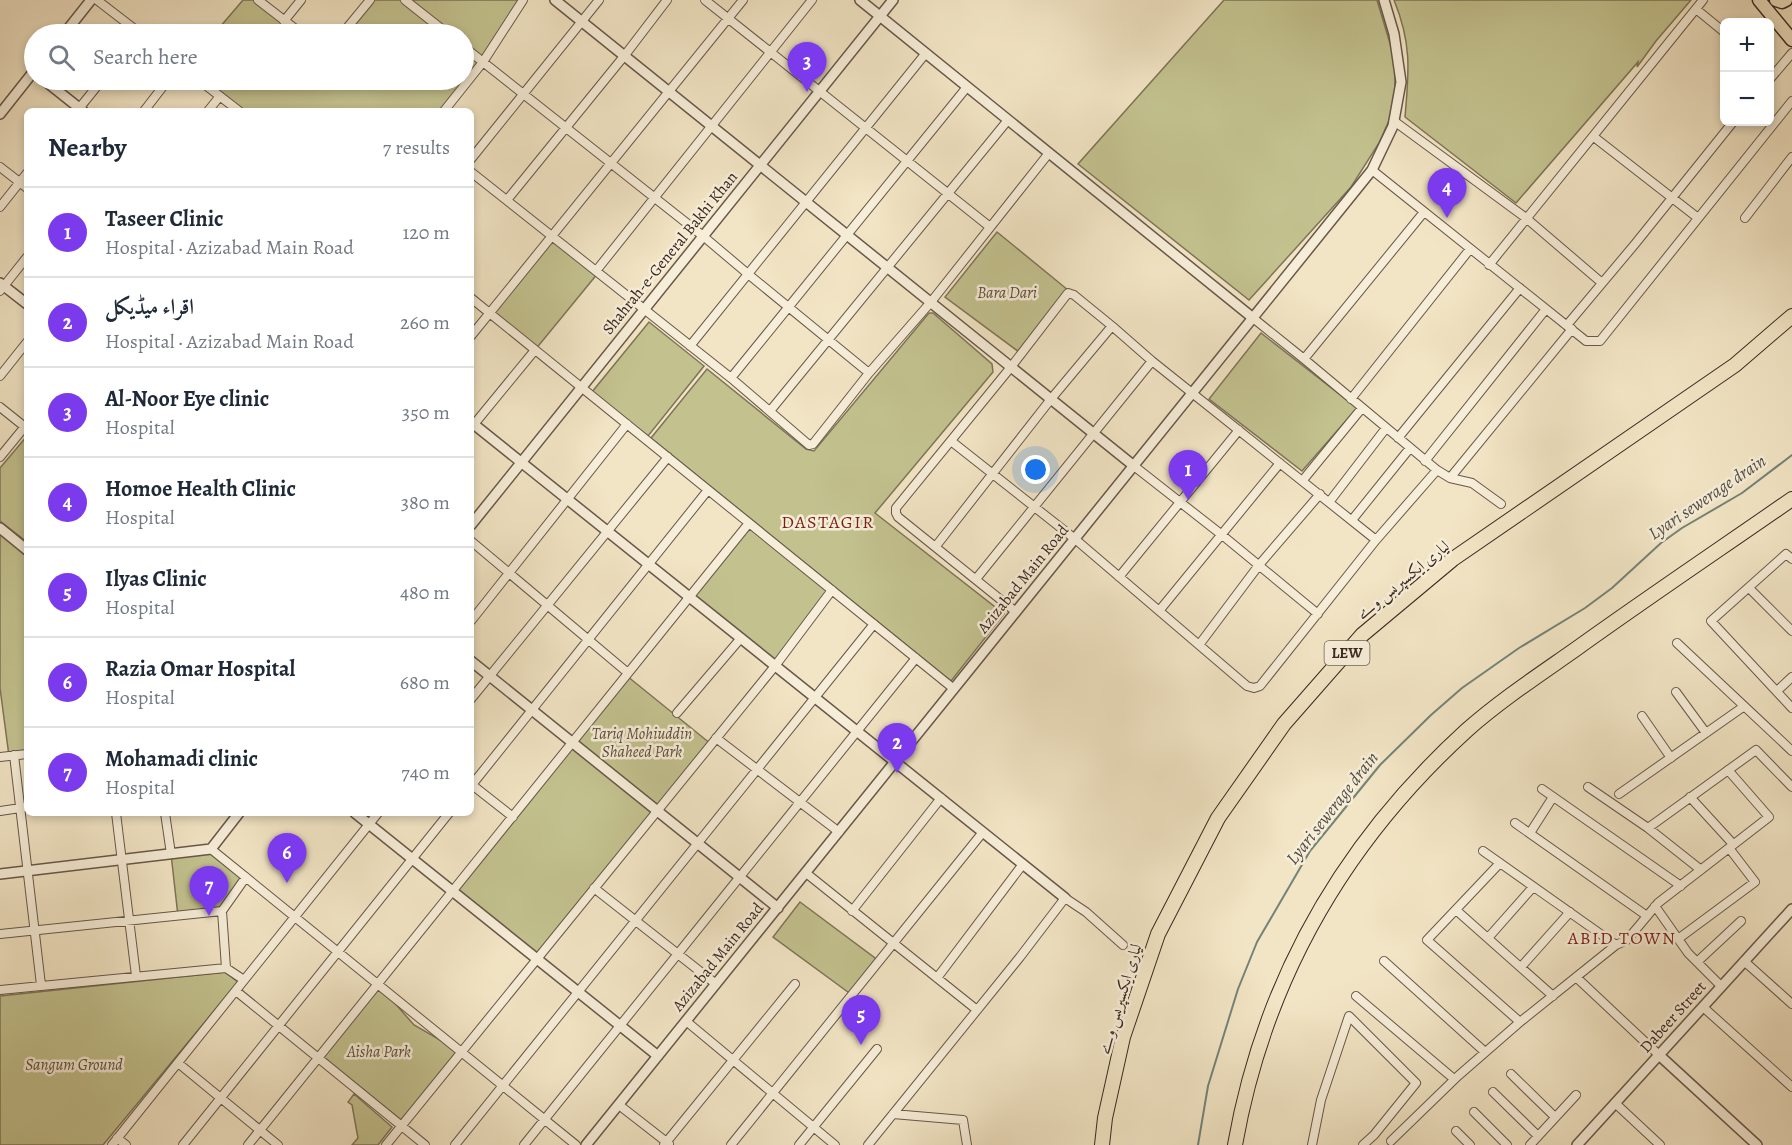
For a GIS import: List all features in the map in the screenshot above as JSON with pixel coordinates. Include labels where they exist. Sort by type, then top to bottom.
[{"type":"highway","name":"لیاری ایکسپریس وے","points":[[1102,1145],[1105,1118],[1123,1037],[1158,934],[1218,818],[1284,724],[1362,635],[1454,559],[1735,365],[1792,316]]},
{"type":"highway","points":[[1235,1145],[1245,1097],[1260,1044],[1301,943],[1342,872],[1398,801],[1448,748],[1489,711],[1792,499]]},
{"type":"main road","points":[[1759,0],[1792,40]]},
{"type":"main road","points":[[1776,0],[1782,2],[1786,0]]},
{"type":"street","points":[[72,24],[92,0]]},
{"type":"street","points":[[97,0],[127,24]]},
{"type":"street","points":[[258,0],[288,24]]},
{"type":"street","points":[[284,21],[301,0]]},
{"type":"street","points":[[350,24],[370,0]]},
{"type":"street","points":[[405,0],[435,24]]},
{"type":"street","points":[[474,73],[523,0]]},
{"type":"street","points":[[555,0],[1318,614]]},
{"type":"street","points":[[474,155],[599,0]]},
{"type":"street","points":[[507,200],[625,56],[667,0]]},
{"type":"street","points":[[705,0],[990,227]]},
{"type":"street","points":[[474,332],[743,0]]},
{"type":"street","points":[[596,271],[812,0]]},
{"type":"street","points":[[860,0],[1304,359],[1425,461],[1450,478],[1472,483],[1501,504]]},
{"type":"street","name":"Shahrah-e-General Bakhi Khan","points":[[474,521],[893,0]]},
{"type":"street","name":"Azizabad Main Road","points":[[586,1145],[1372,170],[1394,121],[1401,82],[1394,34],[1384,0]]},
{"type":"street","points":[[1490,265],[1703,0]]},
{"type":"street","points":[[1696,9],[1720,28]]},
{"type":"street","points":[[690,346],[926,53]]},
{"type":"street","points":[[1773,72],[1792,53]]},
{"type":"street","points":[[474,55],[703,236],[869,373]]},
{"type":"street","points":[[0,114],[24,84]]},
{"type":"street","points":[[730,378],[967,87]]},
{"type":"street","points":[[56,90],[78,108]]},
{"type":"street","points":[[81,108],[95,90]]},
{"type":"street","points":[[146,108],[160,90]]},
{"type":"street","points":[[212,90],[235,108]]},
{"type":"street","points":[[446,108],[461,90]]},
{"type":"street","points":[[210,108],[220,96]]},
{"type":"street","points":[[1372,170],[1586,341],[1600,341],[1792,102]]},
{"type":"street","points":[[770,411],[1008,120]]},
{"type":"street","points":[[1394,121],[1526,218],[1602,283]]},
{"type":"street","points":[[1450,478],[1602,283],[1730,126]]},
{"type":"street","points":[[1593,137],[1698,218]]},
{"type":"street","points":[[474,174],[812,446],[869,373],[931,302],[1049,153]]},
{"type":"street","points":[[1745,218],[1792,157]]},
{"type":"street","points":[[0,167],[24,185]]},
{"type":"street","points":[[0,207],[24,177]]},
{"type":"street","points":[[1304,359],[1424,212]]},
{"type":"street","points":[[1351,399],[1470,249]]},
{"type":"street","points":[[24,260],[1,286],[24,302]]},
{"type":"street","points":[[1398,438],[1520,288]]},
{"type":"street","points":[[1016,612],[898,517],[896,508],[1011,368],[1068,293],[1074,295],[1152,361],[1376,540]]},
{"type":"street","points":[[474,300],[954,689]]},
{"type":"street","points":[[1425,461],[1546,309]]},
{"type":"street","points":[[936,546],[1051,399],[1112,326]]},
{"type":"street","points":[[0,376],[24,346]]},
{"type":"street","points":[[474,423],[534,350]]},
{"type":"street","points":[[976,579],[1152,361]]},
{"type":"street","points":[[0,407],[24,424]]},
{"type":"street","points":[[1303,480],[1362,408]]},
{"type":"street","points":[[474,617],[627,424]]},
{"type":"street","points":[[0,457],[24,427]]},
{"type":"street","points":[[474,427],[608,531],[1065,898],[1086,912],[1123,945]]},
{"type":"street","points":[[1330,501],[1386,428]]},
{"type":"street","points":[[1119,577],[1239,430]]},
{"type":"street","points":[[951,441],[1074,539],[1247,686],[1254,688],[1260,686],[1376,540],[1437,470]]},
{"type":"street","points":[[1352,520],[1410,448]]},
{"type":"street","points":[[474,695],[668,458]]},
{"type":"street","points":[[1160,611],[1280,463]]},
{"type":"street","points":[[474,781],[708,490]]},
{"type":"street","points":[[1199,645],[1259,565],[1320,494]]},
{"type":"street","points":[[248,1145],[749,523]]},
{"type":"street","points":[[0,528],[24,548]]},
{"type":"street","points":[[474,544],[628,673]]},
{"type":"street","points":[[1792,560],[1786,554],[1711,621],[1792,708]]},
{"type":"street","points":[[1749,588],[1792,631]]},
{"type":"street","points":[[386,1145],[775,666],[832,590]]},
{"type":"street","points":[[455,1145],[874,624]]},
{"type":"street","points":[[677,713],[741,638]]},
{"type":"street","points":[[1677,643],[1792,751]]},
{"type":"street","points":[[524,1145],[916,658]]},
{"type":"street","points":[[474,663],[778,908]]},
{"type":"street","points":[[1777,692],[1792,677]]},
{"type":"street","points":[[1676,692],[1706,733]]},
{"type":"street","points":[[1619,794],[1743,707]]},
{"type":"street","points":[[1642,716],[1671,758]]},
{"type":"street","points":[[717,738],[839,832]]},
{"type":"street","points":[[1648,828],[1756,750],[1792,787]]},
{"type":"street","points":[[0,757],[24,754]]},
{"type":"street","points":[[14,755],[23,808],[27,871],[41,985]]},
{"type":"street","points":[[1391,1141],[1454,1079],[1520,1022],[1616,945],[1627,940],[1655,906],[1769,817],[1728,770]]},
{"type":"street","points":[[474,787],[513,817]]},
{"type":"street","points":[[1588,787],[1648,828],[1701,870]]},
{"type":"street","points":[[1542,789],[1681,885]]},
{"type":"street","points":[[1530,833],[1553,797]]},
{"type":"street","points":[[1678,939],[1755,882],[1731,846],[1690,797]]},
{"type":"street","points":[[852,911],[941,798]]},
{"type":"street","points":[[0,811],[23,808]]},
{"type":"street","points":[[116,816],[136,976]]},
{"type":"street","points":[[165,816],[171,854]]},
{"type":"street","points":[[0,874],[211,849],[237,816]]},
{"type":"street","points":[[359,816],[658,1056]]},
{"type":"street","points":[[126,1145],[114,1142],[376,816]]},
{"type":"street","points":[[183,1145],[447,816]]},
{"type":"street","points":[[1515,823],[1647,916]]},
{"type":"street","points":[[731,1145],[983,832]]},
{"type":"street","points":[[211,849],[576,1145]]},
{"type":"street","points":[[1483,851],[1616,945]]},
{"type":"street","points":[[1500,863],[1427,940],[1520,1022]]},
{"type":"street","points":[[937,978],[1023,864]]},
{"type":"street","points":[[806,873],[977,1010]]},
{"type":"street","points":[[226,968],[222,911],[246,877]]},
{"type":"street","points":[[1488,938],[1533,887]]},
{"type":"street","points":[[594,888],[716,984]]},
{"type":"street","points":[[868,1145],[1065,898]]},
{"type":"street","points":[[1655,906],[1678,939],[1721,986]]},
{"type":"street","points":[[1456,910],[1553,996]]},
{"type":"street","points":[[0,934],[222,911]]},
{"type":"street","points":[[1521,967],[1570,912]]},
{"type":"street","name":"Dabeer Street","points":[[1577,1145],[1744,961],[1791,913]]},
{"type":"street","points":[[1697,962],[1741,921]]},
{"type":"street","points":[[1384,961],[1485,1052]]},
{"type":"street","points":[[1744,961],[1792,1004]]},
{"type":"street","points":[[0,990],[226,968],[244,980]]},
{"type":"street","points":[[1576,977],[1757,1145]]},
{"type":"street","points":[[619,1105],[667,1144],[795,984]]},
{"type":"street","points":[[236,991],[425,1145]]},
{"type":"street","points":[[1356,996],[1454,1079]]},
{"type":"street","points":[[1703,1006],[1792,1087]]},
{"type":"street","points":[[1312,1145],[1321,1100],[1348,1016],[1416,1083],[1374,1135],[1363,1145]]},
{"type":"street","points":[[686,1022],[835,1145]]},
{"type":"street","points":[[799,1145],[877,1049]]},
{"type":"street","points":[[178,1063],[278,1145]]},
{"type":"street","points":[[1511,1074],[1555,1117]]},
{"type":"street","points":[[1493,1092],[1538,1136]]},
{"type":"street","points":[[1530,1145],[1576,1095]]},
{"type":"street","points":[[1615,1103],[1660,1145]]},
{"type":"street","points":[[1474,1112],[1507,1145]]},
{"type":"street","points":[[893,1114],[963,1120],[967,1145]]},
{"type":"street","points":[[1456,1131],[1470,1145]]},
{"type":"green space","points":[[243,0],[258,0],[288,24],[223,24]]},
{"type":"green space","points":[[370,0],[523,0],[474,69],[474,24],[350,24]]},
{"type":"green space","points":[[1224,0],[1377,0],[1395,60],[1395,107],[1379,143],[1351,187],[1249,300],[1078,164]]},
{"type":"green space","points":[[1394,0],[1691,0],[1637,67],[1638,62],[1516,203],[1405,117],[1408,58],[1404,30]]},
{"type":"green space","points":[[212,90],[459,90],[446,108],[235,108]]},
{"type":"green space","name":"Bara Dari","points":[[997,232],[1068,290],[1019,352],[945,297]]},
{"type":"green space","points":[[552,236],[598,273],[535,350],[489,313]]},
{"type":"green space","points":[[929,313],[933,313],[992,364],[993,372],[875,513],[1004,614],[951,681],[651,438],[707,369],[806,449],[814,451]]},
{"type":"green space","points":[[649,322],[704,366],[648,436],[592,392]]},
{"type":"green space","points":[[1261,333],[1357,408],[1302,471],[1209,399]]},
{"type":"green space","points":[[24,440],[24,540],[0,521],[0,468]]},
{"type":"green space","points":[[749,523],[832,590],[775,666],[690,597]]},
{"type":"green space","points":[[0,528],[24,548],[24,754],[9,756],[0,688]]},
{"type":"green space","name":"Tariq Mohiuddin Shaheed Park","points":[[627,676],[711,744],[537,959],[453,891]]},
{"type":"green space","points":[[211,849],[246,877],[222,911],[178,916],[171,854]]},
{"type":"green space","points":[[800,902],[879,961],[852,995],[773,937]]},
{"type":"green space","name":"Sangum Ground","points":[[225,972],[238,982],[103,1145],[0,1145],[0,996]]},
{"type":"green space","name":"Aisha Park","points":[[378,984],[414,1025],[461,1052],[401,1126],[318,1058]]},
{"type":"green space","points":[[354,1094],[392,1127],[378,1145],[352,1145],[358,1138],[352,1105],[348,1102]]},
{"type":"waterway","name":"Lyari sewerage drain","points":[[1198,1145],[1208,1086],[1238,989],[1257,942],[1310,851],[1380,765],[1462,688],[1519,648],[1585,608],[1612,588],[1661,543],[1742,493],[1792,455]]},
{"type":"place","name":"Al-Noor Eye clinic","points":[[807,92]]},
{"type":"place","name":"Homoe Health Clinic","points":[[1447,218]]},
{"type":"place","name":"Taseer Clinic","points":[[1188,500]]},
{"type":"place","name":"اقراء میڈیکل","points":[[897,773]]},
{"type":"place","name":"Razia Omar Hospital","points":[[287,883]]},
{"type":"place","name":"Mohamadi clinic","points":[[209,916]]},
{"type":"place","name":"Ilyas Clinic","points":[[861,1045]]},
{"type":"district","name":"DASTAGIR","points":[[828,522]]},
{"type":"district","name":"ABID TOWN","points":[[1622,938]]}]
